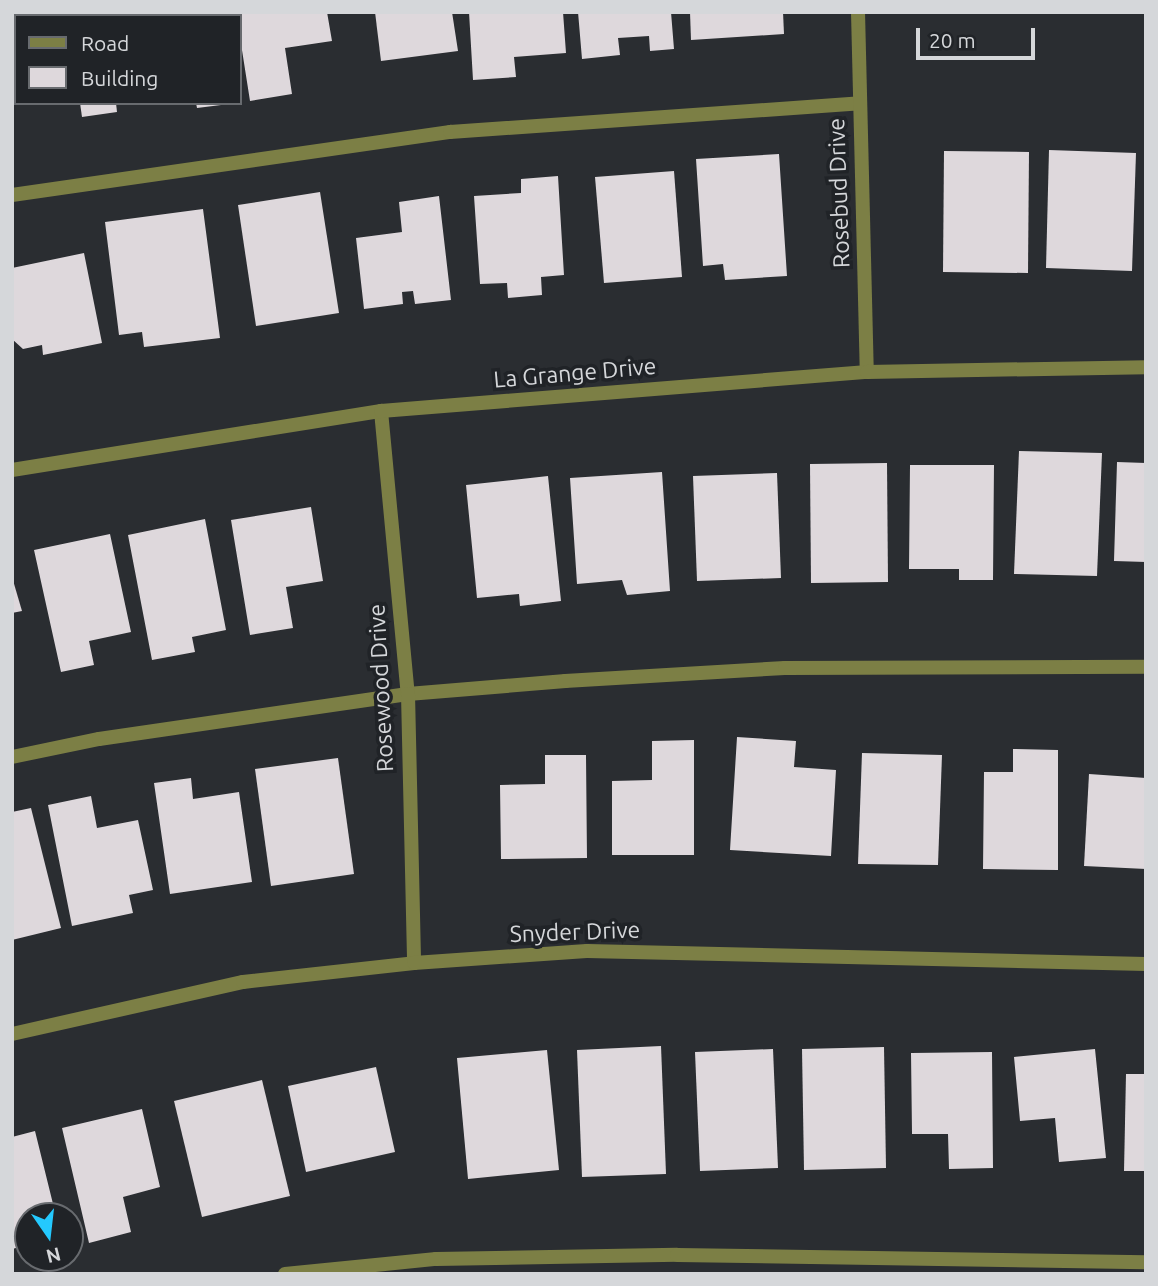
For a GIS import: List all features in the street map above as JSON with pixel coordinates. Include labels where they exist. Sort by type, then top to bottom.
[{"type":"street","name":"Rosebud Drive","points":[[858,12],[867,373]]},
{"type":"street","points":[[12,195],[450,132],[860,103]]},
{"type":"street","name":"La Grange Drive","points":[[12,470],[381,411],[867,373],[1146,367]]},
{"type":"street","name":"Rosewood Drive","points":[[381,411],[408,694],[414,963]]},
{"type":"street","points":[[12,757],[100,739],[408,694],[785,668],[1146,667]]},
{"type":"street","name":"Snyder Drive","points":[[12,1034],[243,982],[414,963],[587,951],[1146,964]]},
{"type":"street","points":[[285,1274],[436,1259],[677,1255],[1146,1262]]},
{"type":"building","points":[[43,12],[102,14],[44,14]]},
{"type":"building","points":[[122,12],[224,12],[224,14]]},
{"type":"building","points":[[327,12],[332,41],[285,48],[292,94],[250,101],[242,50],[242,14],[236,14]]},
{"type":"building","points":[[375,12],[452,12],[458,51],[381,61]]},
{"type":"building","points":[[469,12],[563,12],[566,53],[514,57],[516,77],[473,80]]},
{"type":"building","points":[[578,12],[671,12],[674,49],[650,51],[649,36],[618,38],[620,55],[582,59]]},
{"type":"building","points":[[690,12],[783,12],[784,34],[691,40]]},
{"type":"building","points":[[80,105],[116,105],[117,112],[82,117]]},
{"type":"building","points":[[196,105],[221,105],[197,108]]},
{"type":"building","points":[[1049,150],[1136,153],[1132,271],[1046,268]]},
{"type":"building","points":[[944,151],[1029,152],[1028,273],[943,272]]},
{"type":"building","points":[[779,154],[787,276],[725,280],[723,264],[703,266],[696,159]]},
{"type":"building","points":[[674,171],[682,277],[604,283],[595,177]]},
{"type":"building","points":[[558,176],[564,275],[541,277],[542,295],[508,298],[507,283],[480,284],[474,196],[521,193],[521,179]]},
{"type":"building","points":[[320,192],[339,313],[256,326],[238,205]]},
{"type":"building","points":[[439,196],[451,300],[415,304],[413,291],[402,292],[403,304],[364,309],[356,238],[402,232],[399,202]]},
{"type":"building","points":[[203,209],[220,338],[144,347],[142,332],[119,335],[105,222]]},
{"type":"building","points":[[84,253],[102,343],[43,355],[42,345],[23,349],[12,339],[12,268]]},
{"type":"building","points":[[1019,451],[1102,453],[1097,576],[1014,574]]},
{"type":"building","points":[[1117,462],[1146,463],[1146,562],[1114,561]]},
{"type":"building","points":[[887,463],[888,582],[811,583],[810,464]]},
{"type":"building","points":[[910,465],[994,465],[993,580],[959,580],[959,569],[909,569]]},
{"type":"building","points":[[662,472],[670,591],[627,595],[622,580],[577,584],[570,478]]},
{"type":"building","points":[[777,473],[781,578],[697,581],[693,476]]},
{"type":"building","points":[[548,476],[561,601],[520,606],[519,594],[477,598],[466,485]]},
{"type":"building","points":[[311,507],[323,581],[286,587],[293,628],[250,635],[231,520]]},
{"type":"building","points":[[205,519],[226,630],[192,637],[195,652],[152,660],[128,535]]},
{"type":"building","points":[[110,534],[131,632],[89,641],[94,665],[61,672],[34,550]]},
{"type":"building","points":[[12,577],[22,611],[12,613]]},
{"type":"building","points":[[737,737],[796,741],[794,767],[836,770],[831,856],[730,850]]},
{"type":"building","points":[[694,740],[694,855],[612,855],[612,781],[652,780],[652,741]]},
{"type":"building","points":[[1013,749],[1058,750],[1058,870],[983,869],[984,772],[1013,772]]},
{"type":"building","points":[[862,753],[942,755],[938,865],[858,864]]},
{"type":"building","points":[[545,755],[586,755],[587,858],[501,859],[500,785],[545,784]]},
{"type":"building","points":[[338,758],[354,874],[271,886],[255,769]]},
{"type":"building","points":[[1089,774],[1146,778],[1146,869],[1084,866]]},
{"type":"building","points":[[191,778],[193,799],[239,792],[252,882],[170,894],[154,783]]},
{"type":"building","points":[[91,796],[97,828],[138,820],[153,890],[129,895],[133,913],[72,926],[48,805]]},
{"type":"building","points":[[31,808],[61,928],[12,940],[12,812]]},
{"type":"building","points":[[661,1046],[666,1174],[582,1177],[577,1050]]},
{"type":"building","points":[[884,1047],[886,1168],[804,1170],[802,1049]]},
{"type":"building","points":[[773,1049],[778,1168],[700,1171],[695,1052]]},
{"type":"building","points":[[1095,1049],[1106,1158],[1059,1162],[1055,1118],[1020,1121],[1014,1057]]},
{"type":"building","points":[[547,1050],[559,1170],[468,1179],[457,1058]]},
{"type":"building","points":[[992,1052],[993,1168],[949,1169],[948,1134],[912,1134],[911,1053]]},
{"type":"building","points":[[376,1067],[395,1152],[306,1172],[288,1086]]},
{"type":"building","points":[[1126,1074],[1146,1074],[1146,1171],[1124,1171]]},
{"type":"building","points":[[262,1080],[290,1196],[202,1217],[174,1101]]},
{"type":"building","points":[[142,1109],[160,1187],[123,1197],[131,1232],[89,1243],[84,1222],[84,1202],[79,1202],[62,1128]]},
{"type":"building","points":[[35,1131],[53,1202],[14,1202],[12,1249],[12,1137]]}]
